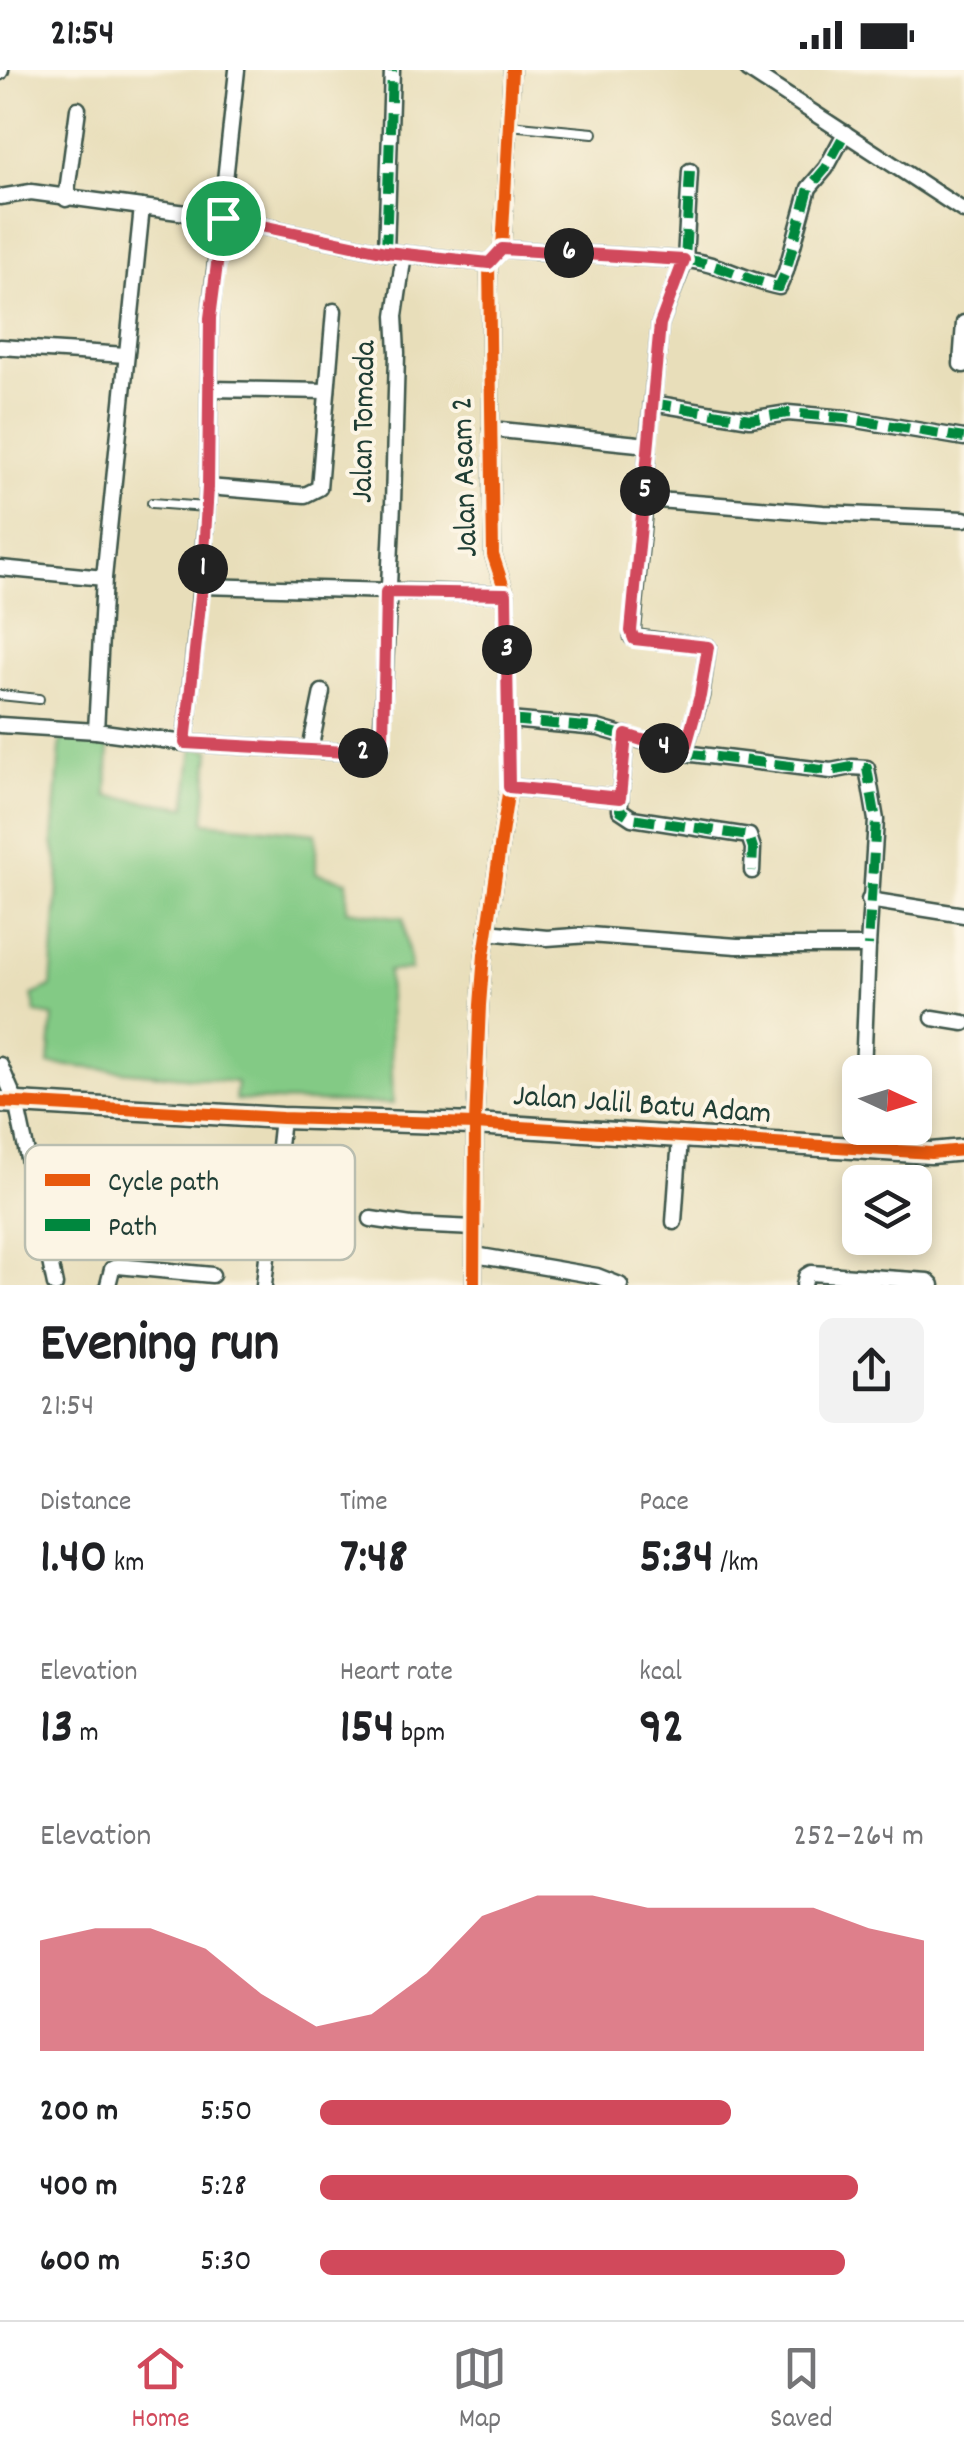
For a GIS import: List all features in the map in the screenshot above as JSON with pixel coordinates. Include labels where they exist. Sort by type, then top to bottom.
[{"type":"street","points":[[185,743],[208,487],[210,318],[237,70]]},
{"type":"street","points":[[386,252],[392,70]]},
{"type":"street","points":[[0,197],[31,192],[223,218],[386,252],[489,263],[502,249],[512,70]]},
{"type":"street","points":[[748,70],[767,75],[845,133],[964,211]]},
{"type":"street","points":[[66,198],[78,108]]},
{"type":"street","points":[[502,249],[705,262],[746,280],[779,287],[809,188],[826,168],[845,133]]},
{"type":"street","points":[[684,753],[700,696],[708,647],[632,637],[660,324],[684,260],[690,171]]},
{"type":"street","points":[[96,732],[104,578],[142,207]]},
{"type":"street","name":"Jalan Tomada","points":[[310,750],[364,753],[381,748],[393,504],[396,299],[404,254]]},
{"type":"street","name":"Jalan Asam 2","points":[[474,1285],[474,1124],[487,932],[509,787],[506,594],[493,556],[489,263]]},
{"type":"street","points":[[208,487],[306,495],[316,492],[320,485],[334,310]]},
{"type":"street","points":[[964,323],[960,352],[960,364],[964,366]]},
{"type":"street","points":[[0,346],[126,355]]},
{"type":"street","points":[[210,389],[327,392]]},
{"type":"street","points":[[652,402],[750,419],[788,413],[846,418],[964,438]]},
{"type":"street","points":[[491,429],[648,445]]},
{"type":"street","points":[[645,499],[823,513],[964,518]]},
{"type":"street","points":[[0,568],[104,578]]},
{"type":"street","points":[[202,586],[506,594]]},
{"type":"street","points":[[0,725],[185,743],[310,750],[322,692]]},
{"type":"street","points":[[509,720],[558,722],[626,735],[684,753],[832,771],[867,768],[876,820],[868,900],[863,1055]]},
{"type":"street","points":[[626,735],[620,810],[632,818],[749,836],[752,871]]},
{"type":"street","points":[[509,787],[620,798]]},
{"type":"street","points":[[868,900],[964,915]]},
{"type":"street","points":[[487,932],[737,946],[868,946]]},
{"type":"street","points":[[933,1018],[964,1024]]},
{"type":"street","points":[[0,1065],[25,1168]]},
{"type":"street","name":"Jalan Jalil Batu Adam","points":[[8,1102],[680,1138],[842,1138]]},
{"type":"street","points":[[279,1145],[282,1118]]},
{"type":"street","points":[[674,1222],[680,1138]]},
{"type":"street","name":"Jalan Jalil Batu Adam","points":[[893,1145],[931,1153],[964,1150]]},
{"type":"street","points":[[371,1219],[476,1228]]},
{"type":"street","points":[[475,1255],[597,1276],[620,1285]]},
{"type":"street","points":[[49,1260],[55,1285]]},
{"type":"street","points":[[264,1285],[267,1260]]},
{"type":"street","points":[[108,1285],[112,1269],[118,1266],[212,1275]]},
{"type":"street","points":[[804,1285],[811,1273],[928,1280],[932,1285]]},
{"type":"lane","points":[[510,125],[594,134]]},
{"type":"lane","points":[[152,502],[206,507]]},
{"type":"lane","points":[[0,695],[39,699]]},
{"type":"green space","points":[[61,736],[109,740],[107,796],[186,807],[193,747],[210,750],[204,822],[316,833],[316,873],[347,881],[347,910],[403,918],[411,970],[388,971],[393,1104],[235,1100],[237,1082],[49,1064],[53,1016],[36,1013],[32,995],[51,987],[59,870],[53,842]]},
{"type":"marked path","points":[[386,252],[392,70]]},
{"type":"marked path","points":[[690,171],[685,260],[779,287],[809,188],[826,168],[845,133]]},
{"type":"marked path","points":[[652,403],[750,419],[788,413],[845,418],[964,438]]},
{"type":"marked path","points":[[645,499],[632,637],[708,647],[701,696],[684,753]]},
{"type":"marked path","points":[[509,720],[598,728],[684,753],[831,771],[867,768],[876,820],[868,946]]},
{"type":"marked path","points":[[509,787],[620,798],[626,735]]},
{"type":"marked path","points":[[620,798],[620,810],[632,818],[749,836],[752,871]]},
{"type":"cycle path","points":[[474,1285],[480,1005],[509,787],[506,594],[493,555],[489,263],[502,249],[512,70]]},
{"type":"cycle path","points":[[0,1102],[475,1124],[931,1153],[964,1150]]},
{"type":"route","points":[[223,218],[386,252],[489,263],[502,249],[684,260],[660,324],[631,631],[634,639],[708,647],[700,696],[684,753],[626,735],[620,798],[509,787],[506,594],[386,592],[383,740],[376,752],[185,743],[208,487],[210,318],[223,218]]}]
